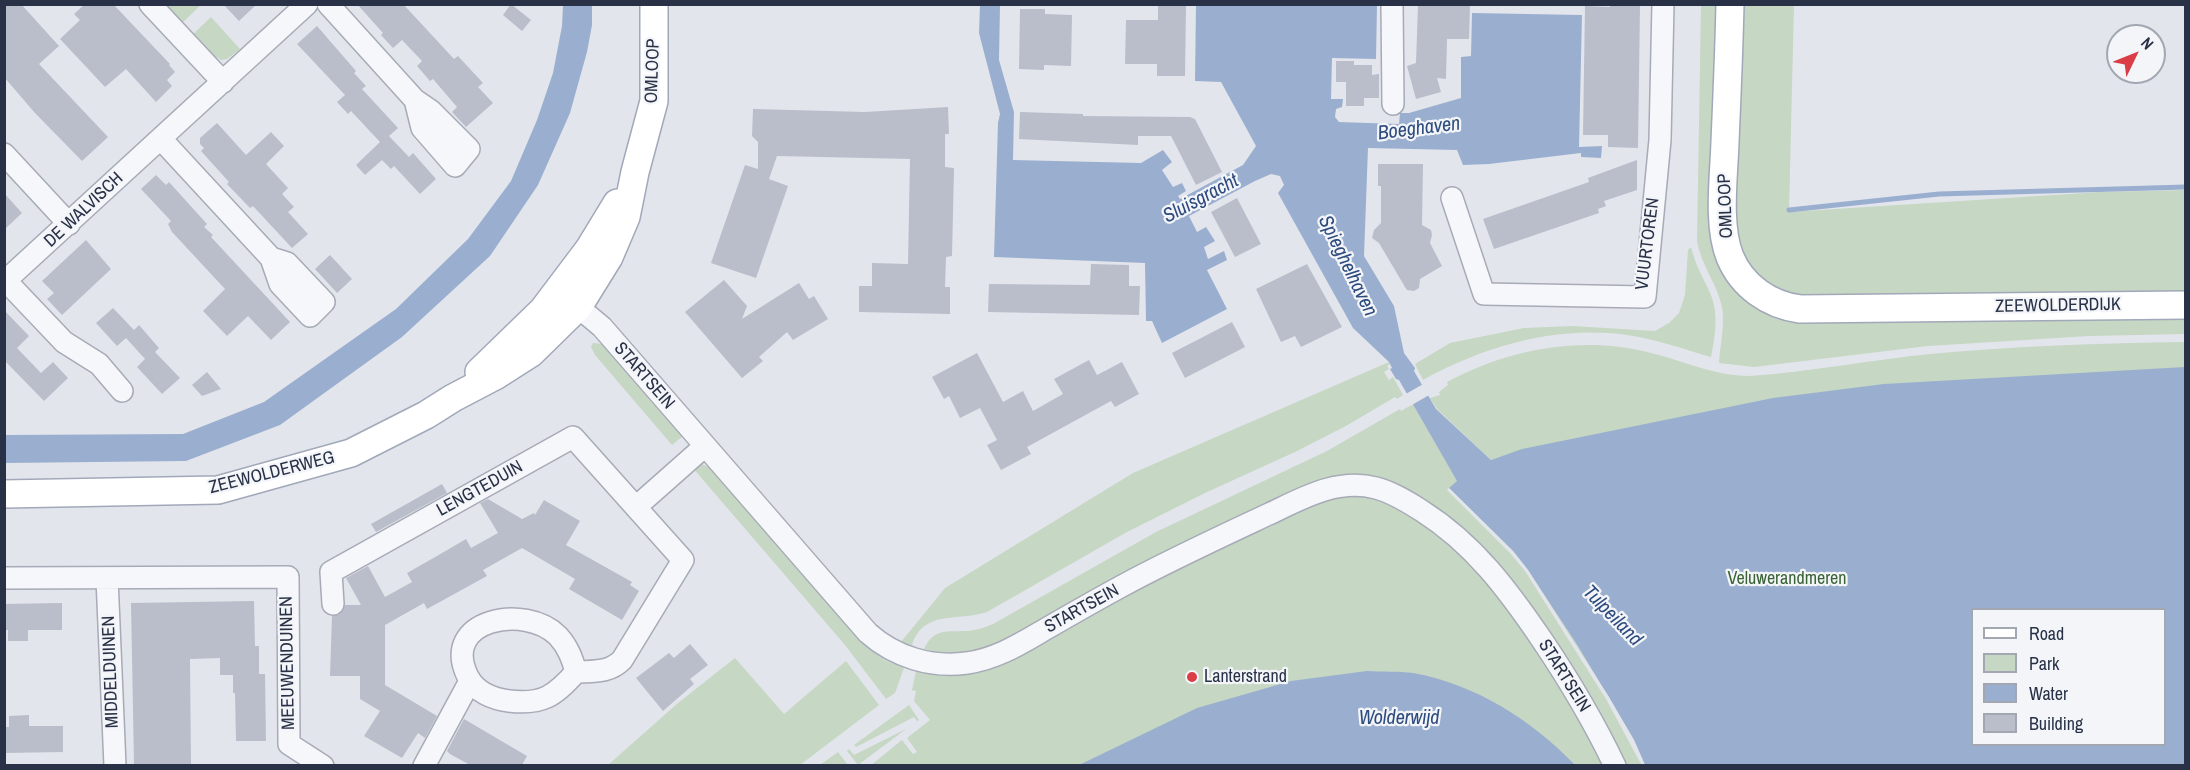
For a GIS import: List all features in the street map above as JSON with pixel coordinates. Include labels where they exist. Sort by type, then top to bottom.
[{"type":"main road","name":"OMLOOP","points":[[568,299],[589,249],[635,172],[654,101],[654,4]]},
{"type":"main road","name":"OMLOOP","points":[[1730,4],[1723,198],[1724,235],[1729,256],[1742,278],[1762,296],[1792,308],[1931,307]]},
{"type":"main road","name":"ZEEWOLDERWEG","points":[[4,494],[218,490],[351,453],[379,441],[453,399],[484,366],[568,299]]},
{"type":"main road","name":"ZEEWOLDERDIJK","points":[[1931,307],[2186,304]]},
{"type":"street","points":[[150,4],[223,82]]},
{"type":"street","name":"DE WALVISCH","points":[[122,391],[99,364],[64,342],[5,282],[307,4]]},
{"type":"street","points":[[328,4],[415,100]]},
{"type":"street","points":[[1392,4],[1393,104]]},
{"type":"street","name":"VUURTOREN","points":[[1452,198],[1484,294],[1646,297],[1660,140],[1663,4]]},
{"type":"street","points":[[161,139],[271,258]]},
{"type":"street","points":[[4,154],[69,224]]},
{"type":"street","name":"STARTSEIN","points":[[568,299],[602,327],[868,633],[882,645],[900,654],[916,660],[939,664],[969,663],[1004,652],[1164,564],[1318,492],[1348,485],[1363,486],[1386,491],[1416,507],[1452,532],[1486,564],[1502,582],[1571,685],[1616,765]]},
{"type":"street","name":"LENGTEDUIN","points":[[333,604],[331,572],[573,437],[636,507]]},
{"type":"street","points":[[576,672],[569,649],[556,634],[540,625],[507,619],[485,623],[464,644],[460,657],[470,681],[480,691],[498,700],[523,703],[552,696],[576,672],[605,671],[615,667],[622,660],[683,560],[636,507],[705,446]]},
{"type":"street","name":"MEEUWENDUINEN","points":[[108,578],[288,577],[289,744],[323,765]]},
{"type":"street","points":[[4,578],[108,578]]},
{"type":"street","name":"MIDDELDUINEN","points":[[108,578],[115,765]]},
{"type":"street","points":[[424,765],[470,681]]},
{"type":"green space","points":[[199,4],[200,6],[180,25],[160,5]]},
{"type":"green space","points":[[1701,5],[1721,5],[1727,279],[1735,290],[1753,305],[2185,314],[2185,334],[2089,336],[1928,346],[1754,367],[1719,363],[1723,328],[1722,307],[1697,241]]},
{"type":"green space","points":[[1740,5],[1794,5],[1789,212],[2101,192],[2185,190],[2185,294],[1796,298],[1767,286],[1741,256],[1734,218]]},
{"type":"green space","points":[[211,17],[240,49],[227,59],[221,60],[217,57],[213,61],[191,36]]},
{"type":"green space","points":[[1691,247],[1711,295],[1715,311],[1715,334],[1711,357],[1669,344],[1627,335],[1573,333],[1520,341],[1470,358],[1423,380],[1415,364],[1450,343],[1524,328],[1572,326],[1655,331],[1669,323],[1679,313],[1685,295],[1688,250]]},
{"type":"green space","name":"Veluwerandmeren","points":[[2185,342],[2185,765],[870,766],[902,740],[913,754],[917,752],[907,738],[930,720],[914,701],[916,691],[912,690],[916,671],[949,676],[982,671],[1120,595],[1367,478],[1003,643],[982,650],[961,653],[924,649],[934,636],[945,632],[977,630],[993,624],[1156,532],[1327,451],[1400,409],[1401,411],[1413,404],[1455,477],[1532,447],[1491,460],[1437,409],[1430,398],[1440,395],[1439,392],[1448,385],[1447,382],[1495,361],[1546,348],[1599,345],[1651,353],[1724,374],[1749,376],[1962,351],[2058,345]]},
{"type":"green space","points":[[593,343],[603,344],[683,436],[672,445],[595,355],[591,347]]},
{"type":"green space","points":[[1389,362],[1387,366],[1389,369],[1384,372],[1389,380],[1393,377],[1403,395],[1397,399],[1395,397],[1295,452],[1127,532],[987,612],[933,621],[917,634],[912,645],[901,642],[945,588],[1133,473]]},
{"type":"green space","points":[[701,464],[710,467],[862,642],[884,660],[904,668],[895,693],[886,699],[845,645],[692,467]]},
{"type":"green space","points":[[735,658],[784,714],[846,661],[879,705],[800,765],[608,765],[678,703]]},
{"type":"green space","points":[[909,705],[919,720],[917,721],[914,717],[856,747],[854,745]]},
{"type":"green space","points":[[906,729],[858,765],[847,751],[849,749],[854,755]]},
{"type":"green space","points":[[838,752],[848,765],[820,765]]},
{"type":"water","points":[[563,5],[592,5],[592,25],[570,113],[538,185],[490,256],[402,337],[280,425],[186,461],[5,463],[5,435],[183,434],[264,402],[396,309],[468,239],[511,181],[537,120],[553,73],[562,26]]},
{"type":"water","name":"Veluwerandmeren","points":[[980,5],[1000,5],[999,60],[1014,112],[1013,160],[1141,163],[1163,150],[1172,162],[1162,170],[1173,187],[1182,183],[1186,191],[1178,196],[1180,199],[1243,165],[1256,146],[1221,82],[1195,81],[1196,5],[1377,5],[1376,59],[1332,58],[1331,99],[1343,99],[1342,107],[1336,109],[1335,117],[1339,122],[1399,124],[1400,113],[1409,113],[1461,98],[1461,57],[1471,56],[1472,13],[1582,15],[1579,147],[1602,146],[1601,158],[1581,157],[1581,153],[1463,165],[1457,150],[1368,148],[1364,256],[1394,306],[1404,353],[1415,368],[1414,371],[1436,409],[1491,460],[1522,449],[1773,398],[1884,384],[2185,367],[2185,765],[1645,765],[1634,740],[1578,646],[1528,570],[1513,551],[1449,488],[1457,481],[1399,380],[1390,369],[1392,368],[1389,362],[1353,328],[1278,193],[1284,185],[1280,176],[1271,174],[1255,181],[1189,216],[1197,232],[1206,227],[1215,241],[1204,247],[1208,259],[1224,251],[1227,260],[1207,270],[1227,309],[1162,343],[1152,321],[1146,321],[1145,263],[994,257],[1000,114],[979,33]]},
{"type":"water","name":"Wolderwijd","points":[[1367,671],[1413,673],[1436,678],[1480,695],[1501,706],[1540,733],[1575,765],[1077,766],[1197,708],[1291,681]]},
{"type":"pier","points":[[1425,383],[1431,394],[1410,406],[1404,395]]},
{"type":"pier","points":[[1449,488],[1513,551],[1528,570],[1609,697],[1634,740],[1645,765],[1642,766],[1606,699],[1525,571],[1447,490]]},
{"type":"building","points":[[4,4],[21,4],[59,46],[39,64],[108,137],[82,161],[4,77]]},
{"type":"building","points":[[85,4],[113,4],[170,64],[175,72],[167,80],[172,86],[156,102],[126,69],[105,87],[60,39],[80,20],[74,14]]},
{"type":"building","points":[[223,4],[257,4],[239,21]]},
{"type":"building","points":[[357,4],[403,4],[454,59],[458,56],[483,83],[478,87],[493,103],[466,127],[452,112],[457,107],[433,79],[430,81],[417,66],[422,61],[402,40],[393,48]]},
{"type":"building","points":[[511,4],[531,20],[522,31],[503,15]]},
{"type":"building","points":[[1158,4],[1186,4],[1185,76],[1157,76],[1157,64],[1125,64],[1126,20],[1158,20]]},
{"type":"building","points":[[1418,4],[1470,4],[1469,39],[1447,39],[1446,79],[1437,78],[1441,92],[1416,99],[1407,66],[1416,63]]},
{"type":"building","points":[[1610,4],[1640,4],[1638,148],[1608,147],[1608,135],[1583,135],[1585,6],[1610,7]]},
{"type":"building","points":[[1020,9],[1045,9],[1045,14],[1072,15],[1071,66],[1044,65],[1044,70],[1019,69]]},
{"type":"building","points":[[317,26],[356,71],[354,73],[366,86],[362,89],[398,128],[389,136],[409,157],[413,153],[436,179],[420,194],[394,166],[391,169],[382,160],[365,175],[356,165],[380,142],[351,111],[348,114],[337,102],[345,95],[297,44]]},
{"type":"building","points":[[1336,61],[1354,61],[1354,65],[1372,65],[1372,75],[1379,74],[1379,98],[1364,98],[1364,106],[1346,106],[1346,82],[1336,82]]},
{"type":"building","points":[[948,107],[949,134],[945,134],[945,167],[954,168],[952,256],[946,257],[945,287],[950,287],[950,314],[859,312],[859,286],[872,286],[872,263],[908,264],[910,159],[777,156],[769,179],[788,186],[756,278],[711,263],[745,165],[758,169],[758,142],[752,136],[753,109],[865,112]]},
{"type":"building","points":[[1020,112],[1083,114],[1083,116],[1190,117],[1195,119],[1222,172],[1196,185],[1171,136],[1138,136],[1138,145],[1019,139]]},
{"type":"building","points":[[217,123],[246,155],[271,132],[284,146],[266,164],[288,188],[282,194],[294,207],[288,212],[308,234],[292,248],[253,206],[250,208],[227,184],[229,182],[201,151],[204,148],[200,144],[200,138]]},
{"type":"building","points":[[1637,160],[1637,190],[1604,201],[1606,206],[1598,209],[1599,213],[1494,249],[1483,219],[1589,182],[1588,178]]},
{"type":"building","points":[[1378,164],[1423,164],[1422,225],[1431,230],[1430,243],[1442,266],[1420,279],[1419,288],[1414,291],[1407,290],[1379,243],[1372,238],[1374,230],[1381,223],[1381,186],[1378,186]]},
{"type":"building","points":[[156,175],[166,185],[169,182],[207,224],[204,227],[213,235],[211,237],[290,322],[271,340],[248,316],[227,336],[203,311],[225,289],[172,232],[168,224],[171,221],[141,189]]},
{"type":"building","points":[[4,193],[22,213],[4,230]]},
{"type":"building","points":[[1237,198],[1261,244],[1235,257],[1211,212]]},
{"type":"building","points":[[86,240],[111,269],[62,315],[47,299],[54,293],[42,281]]},
{"type":"building","points":[[330,255],[352,279],[337,293],[315,269]]},
{"type":"building","points":[[1091,264],[1129,265],[1129,286],[1140,286],[1139,315],[988,312],[989,284],[1090,285]]},
{"type":"building","points":[[1307,264],[1342,327],[1301,347],[1295,336],[1281,342],[1256,289]]},
{"type":"building","points":[[724,280],[747,306],[742,319],[799,283],[809,299],[814,296],[828,319],[793,340],[787,332],[759,357],[763,361],[742,378],[685,312]]},
{"type":"building","points":[[113,308],[134,330],[139,325],[159,348],[155,352],[180,378],[162,394],[137,367],[145,359],[126,338],[117,346],[96,323]]},
{"type":"building","points":[[4,310],[29,336],[17,348],[41,373],[53,362],[68,378],[44,401],[4,360]]},
{"type":"building","points":[[1232,322],[1245,347],[1185,378],[1172,353]]},
{"type":"building","points":[[977,353],[1003,402],[1023,391],[1033,411],[1063,394],[1054,379],[1089,360],[1097,375],[1122,362],[1139,394],[1115,407],[1111,401],[1027,447],[1031,454],[1001,470],[987,445],[997,440],[980,408],[960,418],[949,396],[944,399],[932,377]]},
{"type":"building","points":[[207,372],[221,389],[202,396],[192,385]]},
{"type":"building","points":[[442,484],[447,493],[376,532],[371,524]]},
{"type":"building","points":[[488,499],[522,519],[534,513],[535,515],[544,500],[580,521],[566,545],[632,582],[630,585],[639,591],[622,620],[569,589],[575,579],[522,548],[483,570],[487,576],[427,609],[424,603],[385,625],[385,685],[437,716],[425,738],[418,733],[402,758],[364,736],[380,711],[360,699],[360,676],[330,676],[332,616],[340,614],[345,605],[361,605],[346,578],[368,566],[385,597],[412,582],[407,573],[466,539],[471,548],[498,533],[480,503]]},
{"type":"building","points":[[254,601],[255,646],[259,646],[259,674],[265,674],[266,741],[236,741],[233,675],[220,675],[220,658],[190,659],[191,765],[134,765],[131,603]]},
{"type":"building","points":[[62,603],[62,630],[28,630],[28,641],[8,641],[8,630],[4,630],[4,604]]},
{"type":"building","points":[[690,644],[708,665],[690,679],[694,684],[663,711],[636,678],[669,653],[674,658]]},
{"type":"building","points":[[29,715],[29,726],[63,726],[63,752],[4,753],[4,727],[9,727],[9,716]]},
{"type":"building","points":[[464,719],[527,756],[522,765],[470,765],[450,754],[447,751]]},
{"type":"waterway","points":[[1789,210],[1939,194],[2186,187]]},
{"type":"place","name":"Lanterstrand","points":[[1192,677]]},
{"type":"water label","name":"Boeghaven","points":[[1419,129]]},
{"type":"water label","name":"Sluisgracht","points":[[1201,199]]},
{"type":"water label","name":"Spieghelhaven","points":[[1347,266]]},
{"type":"water label","name":"Tulpeiland","points":[[1612,616]]}]
